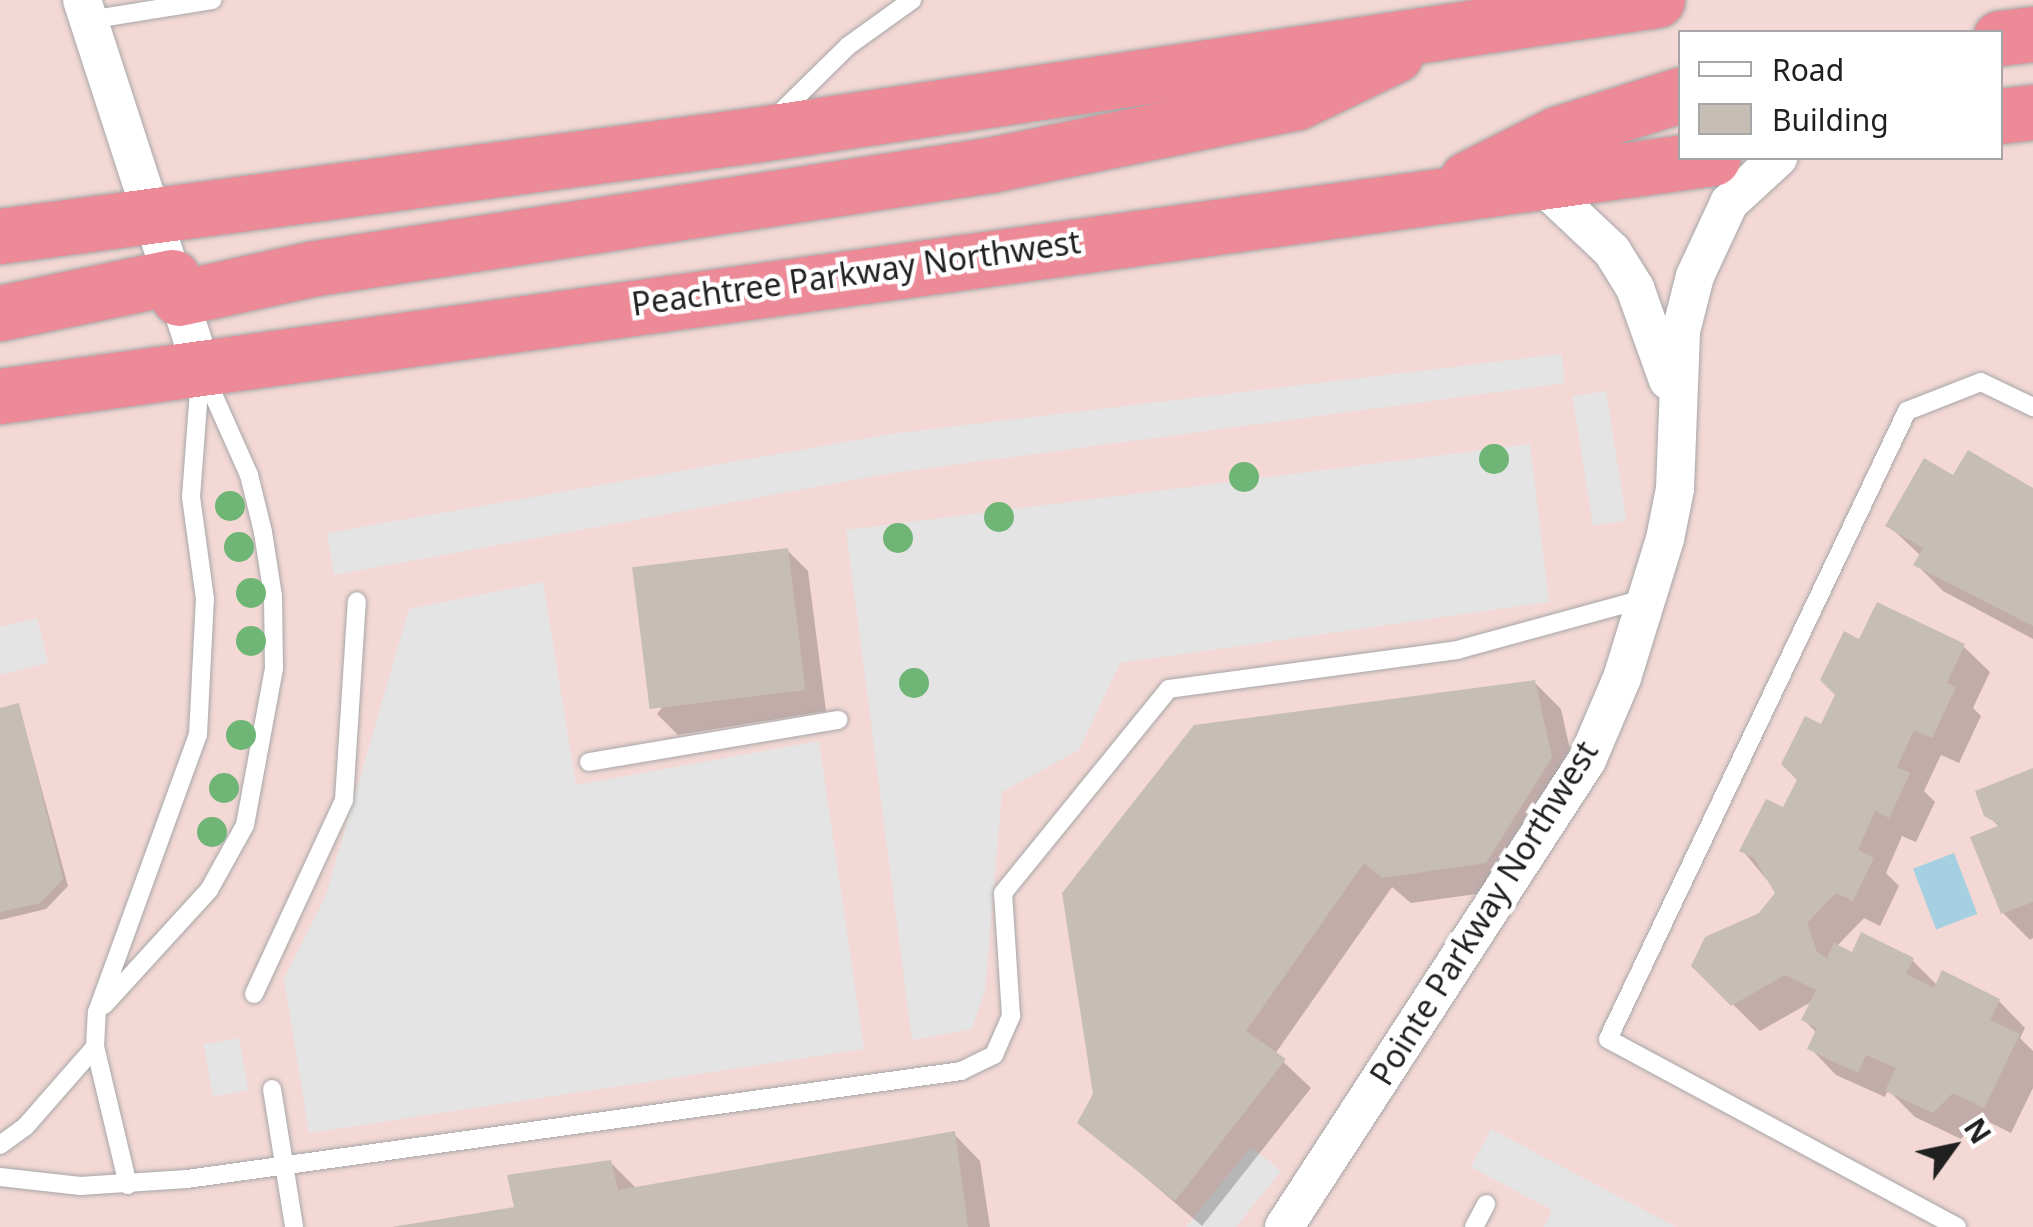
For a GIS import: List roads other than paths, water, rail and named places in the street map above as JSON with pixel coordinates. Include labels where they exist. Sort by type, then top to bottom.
[{"type":"highway","points":[[0,236],[151,212],[760,134],[1657,0]]},
{"type":"highway","points":[[0,314],[990,165],[1297,102],[1443,32]]},
{"type":"highway","points":[[2003,38],[2033,34]]},
{"type":"highway","points":[[1446,190],[1557,134],[1678,95]]},
{"type":"highway","points":[[2003,116],[2033,112]]},
{"type":"highway","name":"Peachtree Parkway Northwest","points":[[0,396],[1446,190],[1541,184],[1700,160]]},
{"type":"street","points":[[86,10],[201,366]]},
{"type":"street","name":"Pointe Parkway Northwest","points":[[1284,1227],[1587,760],[1646,598],[1675,489],[1675,407],[1681,332],[1714,229],[1751,177],[1775,160]]},
{"type":"street","name":"Pointe Parkway Northwest","points":[[1541,184],[1576,211],[1635,288],[1675,407]]},
{"type":"lane","points":[[86,10],[212,0]]},
{"type":"lane","points":[[760,134],[848,46],[912,0]]},
{"type":"lane","points":[[128,1185],[94,1048],[97,1012],[198,736],[206,599],[191,496],[201,366]]},
{"type":"lane","points":[[97,1012],[208,890],[245,825],[274,668],[274,596],[249,474],[201,366]]},
{"type":"lane","points":[[1956,1227],[1608,1040],[1907,411],[1981,382],[2033,407]]},
{"type":"lane","points":[[0,1177],[128,1185],[286,1167],[962,1071],[994,1055],[1011,1016],[1004,893],[1169,689],[1457,650],[1646,598]]},
{"type":"lane","points":[[254,994],[344,800],[358,601]]},
{"type":"lane","points":[[589,762],[838,720]]},
{"type":"lane","points":[[0,1145],[25,1127],[94,1048]]},
{"type":"lane","points":[[272,1089],[294,1227]]},
{"type":"lane","points":[[1474,1227],[1486,1204]]},
{"type":"water","points":[[1954,853],[1977,914],[1936,929],[1913,869]]}]
